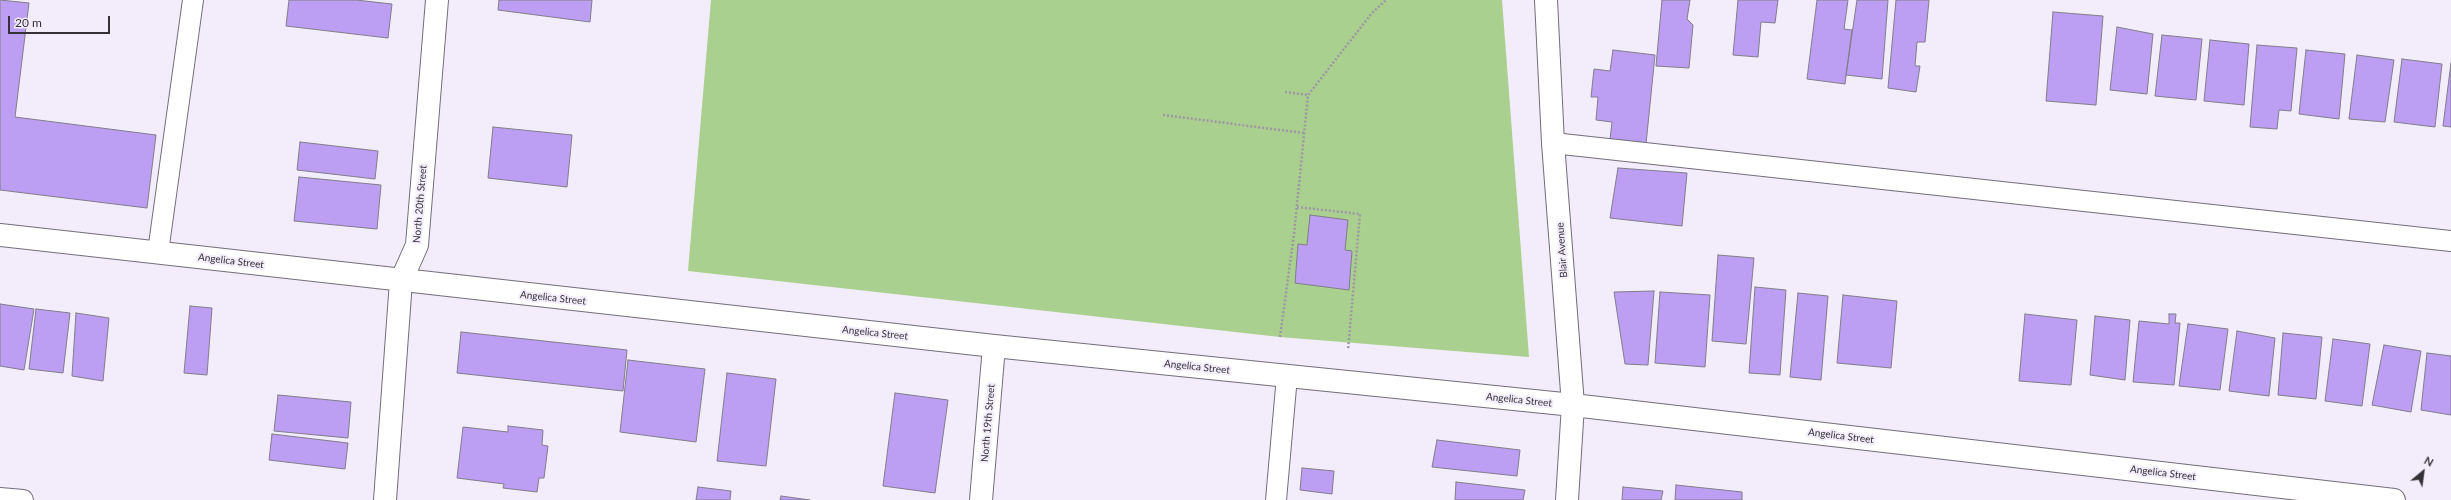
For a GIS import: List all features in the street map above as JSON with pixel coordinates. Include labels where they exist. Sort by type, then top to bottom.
[{"type":"street","name":"North 20th Street","points":[[385,500],[401,281],[417,246],[436,0]]},
{"type":"street","name":"Blair Avenue","points":[[1546,0],[1554,143],[1574,405],[1568,500]]},
{"type":"street","name":"Angelica Street","points":[[0,235],[401,281],[994,346],[1574,405],[2394,500]]},
{"type":"street","name":"North 19th Street","points":[[981,500],[994,346]]},
{"type":"lane","points":[[158,252],[191,0]]},
{"type":"lane","points":[[1554,143],[2451,241]]},
{"type":"lane","points":[[1276,500],[1287,376]]},
{"type":"lane","points":[[0,498],[23,500]]},
{"type":"path","points":[[1280,337],[1297,207],[1308,95],[1372,13],[1386,0]]},
{"type":"path","points":[[1285,92],[1308,95]]},
{"type":"path","points":[[1163,114],[1304,133]]},
{"type":"path","points":[[1297,207],[1360,214],[1348,350]]},
{"type":"green space","points":[[711,0],[1502,0],[1529,357],[1280,337],[688,271]]},
{"type":"building","points":[[0,0],[29,3],[15,117],[156,135],[147,208],[0,190]]},
{"type":"building","points":[[289,0],[356,0],[392,4],[388,38],[286,26]]},
{"type":"building","points":[[499,0],[592,0],[590,22],[498,10]]},
{"type":"building","points":[[1662,0],[1690,0],[1687,19],[1693,25],[1689,68],[1656,66]]},
{"type":"building","points":[[1738,0],[1778,0],[1775,23],[1761,22],[1758,57],[1733,55]]},
{"type":"building","points":[[1817,0],[1848,0],[1844,29],[1852,30],[1845,84],[1807,79]]},
{"type":"building","points":[[1857,0],[1888,0],[1882,79],[1846,75]]},
{"type":"building","points":[[1896,0],[1929,0],[1925,42],[1917,42],[1915,66],[1920,66],[1916,92],[1888,88]]},
{"type":"building","points":[[2053,12],[2103,16],[2096,105],[2046,101]]},
{"type":"building","points":[[2117,27],[2153,34],[2147,94],[2110,90]]},
{"type":"building","points":[[2162,35],[2202,39],[2196,100],[2155,96]]},
{"type":"building","points":[[2210,40],[2249,44],[2244,105],[2204,101]]},
{"type":"building","points":[[2257,45],[2297,48],[2291,111],[2279,110],[2277,129],[2250,127]]},
{"type":"building","points":[[1613,50],[1655,55],[1646,144],[1610,140],[1612,122],[1596,120],[1598,97],[1591,97],[1594,69],[1610,71]]},
{"type":"building","points":[[2306,50],[2345,54],[2339,119],[2299,114]]},
{"type":"building","points":[[2357,55],[2394,60],[2385,122],[2349,119]]},
{"type":"building","points":[[2402,59],[2442,64],[2435,127],[2394,122]]},
{"type":"building","points":[[2451,63],[2451,127],[2443,126]]},
{"type":"building","points":[[493,127],[572,135],[567,187],[488,178]]},
{"type":"building","points":[[300,142],[378,151],[375,179],[297,170]]},
{"type":"building","points":[[1618,168],[1687,173],[1682,226],[1610,218]]},
{"type":"building","points":[[299,177],[381,185],[377,229],[294,221]]},
{"type":"building","points":[[1310,215],[1348,220],[1345,250],[1352,251],[1349,290],[1295,283],[1298,244],[1307,245]]},
{"type":"building","points":[[1718,255],[1754,258],[1746,344],[1712,341]]},
{"type":"building","points":[[1755,287],[1786,290],[1780,375],[1749,373]]},
{"type":"building","points":[[1654,291],[1648,365],[1625,364],[1614,292]]},
{"type":"building","points":[[1660,292],[1710,295],[1705,367],[1655,363]]},
{"type":"building","points":[[1798,293],[1828,296],[1821,380],[1790,377]]},
{"type":"building","points":[[1843,295],[1897,301],[1891,368],[1837,363]]},
{"type":"building","points":[[0,304],[34,309],[24,370],[0,366]]},
{"type":"building","points":[[190,306],[212,308],[207,375],[184,373]]},
{"type":"building","points":[[36,309],[70,313],[63,373],[29,369]]},
{"type":"building","points":[[76,313],[109,318],[103,381],[72,376]]},
{"type":"building","points":[[2025,314],[2077,320],[2071,385],[2019,381]]},
{"type":"building","points":[[2169,314],[2176,314],[2175,323],[2180,323],[2174,385],[2133,382],[2139,321],[2169,324]]},
{"type":"building","points":[[2095,316],[2130,320],[2125,380],[2090,375]]},
{"type":"building","points":[[2188,324],[2228,329],[2220,390],[2179,386]]},
{"type":"building","points":[[2237,331],[2275,338],[2269,396],[2229,391]]},
{"type":"building","points":[[461,332],[627,350],[623,391],[457,373]]},
{"type":"building","points":[[2283,333],[2322,337],[2316,399],[2278,395]]},
{"type":"building","points":[[2333,339],[2370,344],[2362,406],[2325,401]]},
{"type":"building","points":[[2384,345],[2421,351],[2411,412],[2372,405]]},
{"type":"building","points":[[2427,353],[2451,356],[2451,415],[2421,410]]},
{"type":"building","points":[[628,360],[705,369],[696,442],[620,432]]},
{"type":"building","points":[[727,373],[776,379],[766,466],[717,461]]},
{"type":"building","points":[[895,393],[948,400],[935,493],[883,486]]},
{"type":"building","points":[[278,395],[351,402],[348,438],[274,431]]},
{"type":"building","points":[[508,426],[543,430],[542,445],[548,446],[544,478],[539,478],[537,492],[503,488],[504,484],[457,478],[463,427],[508,432]]},
{"type":"building","points":[[272,434],[348,443],[345,469],[269,460]]},
{"type":"building","points":[[1437,440],[1520,450],[1517,476],[1432,467]]},
{"type":"building","points":[[1302,468],[1334,471],[1332,494],[1300,490]]},
{"type":"building","points":[[1456,482],[1525,490],[1523,500],[1455,500]]},
{"type":"building","points":[[1676,485],[1742,492],[1742,500],[1675,500]]},
{"type":"building","points":[[698,487],[731,491],[730,500],[696,500]]},
{"type":"building","points":[[1623,487],[1663,491],[1661,500],[1622,500]]},
{"type":"building","points":[[781,496],[810,500],[780,500]]}]
